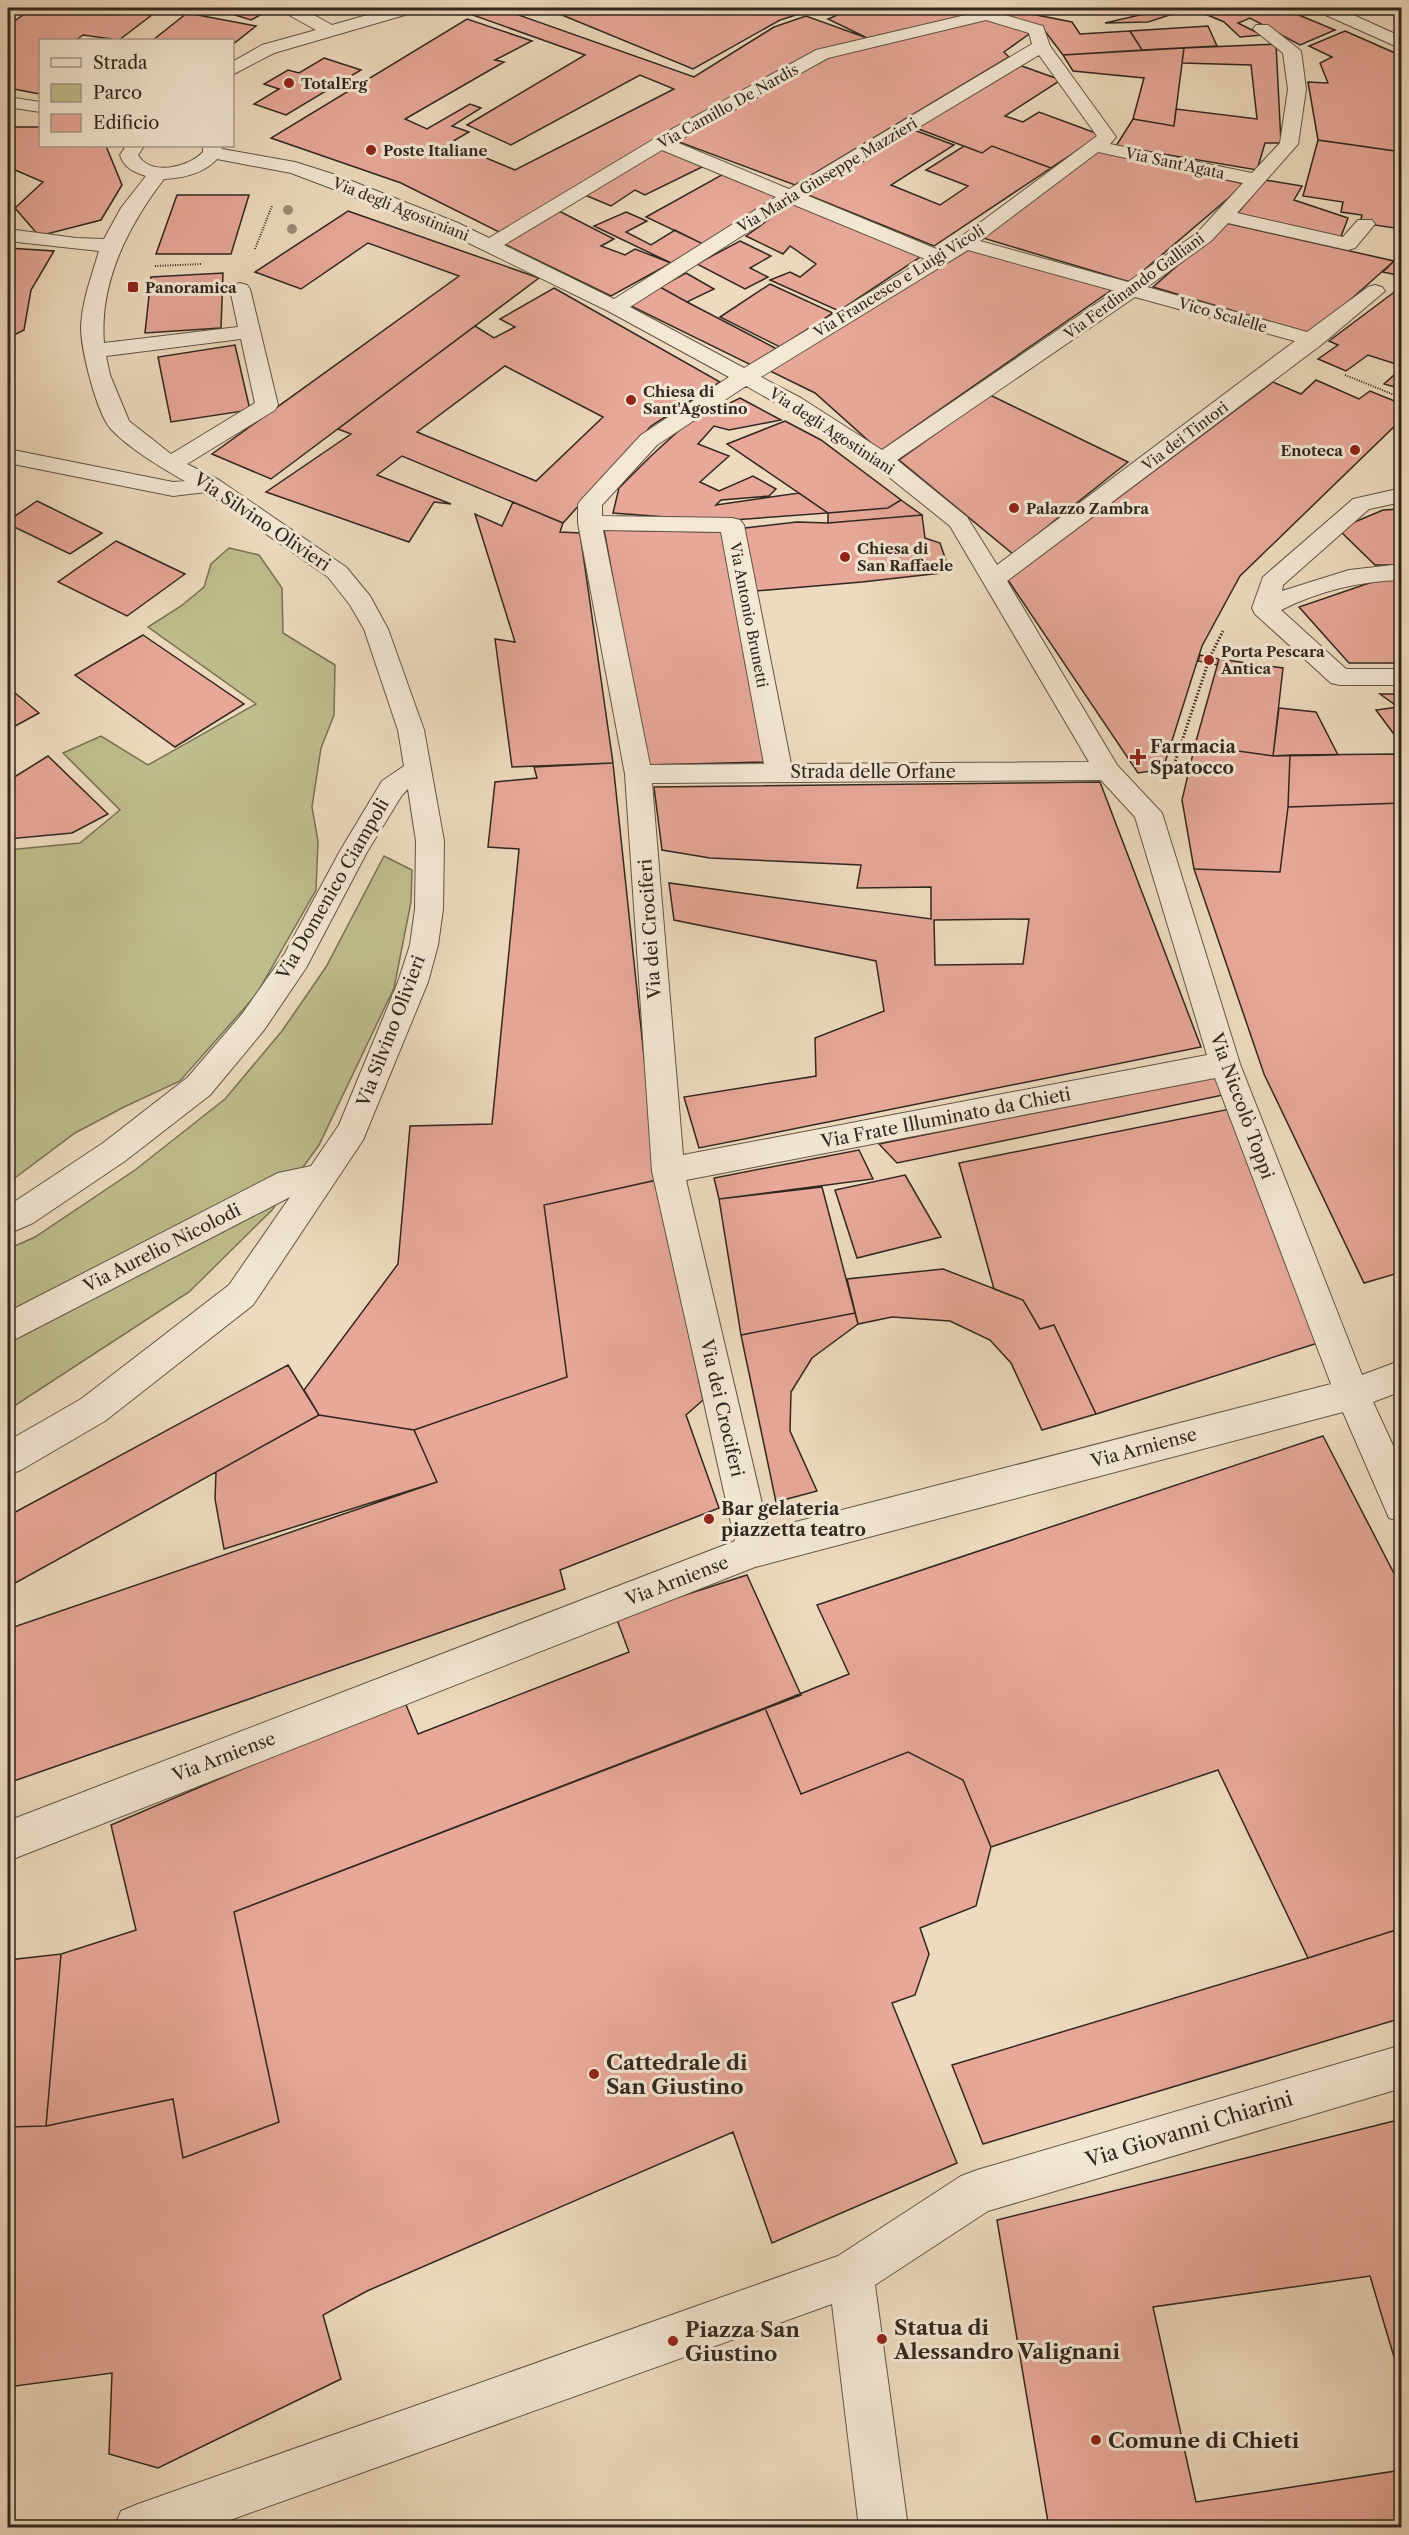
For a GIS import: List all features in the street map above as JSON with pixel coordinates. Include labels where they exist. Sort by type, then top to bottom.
[{"type":"street","points":[[298,8],[295,12],[329,30]]},
{"type":"street","points":[[234,69],[268,50],[409,8]]},
{"type":"street","points":[[1325,8],[1401,44]]},
{"type":"street","name":"Via Camillo De Nardis","points":[[489,246],[661,143],[822,54],[987,15],[1037,30],[1041,46]]},
{"type":"street","name":"Via Ferdinando Galliani","points":[[882,460],[1204,237],[1289,144],[1297,89],[1292,51],[1262,29]]},
{"type":"street","points":[[1041,46],[1101,142]]},
{"type":"street","name":"Via Maria Giuseppe Mazzieri","points":[[615,307],[792,196],[1041,46]]},
{"type":"street","points":[[8,102],[39,106]]},
{"type":"street","name":"Via Sant'Agata","points":[[1101,142],[1256,180]]},
{"type":"street","name":"Via Francesco e Luigi Vicoli","points":[[745,377],[965,243],[1101,142]]},
{"type":"street","points":[[661,143],[941,258]]},
{"type":"street","points":[[134,147],[129,155],[131,161],[146,171],[159,172],[187,170],[208,159],[212,149]]},
{"type":"street","name":"Via degli Agostiniani","points":[[212,149],[295,168],[451,227],[615,307],[745,377],[793,403],[882,460],[959,522],[1108,771],[1148,813]]},
{"type":"street","name":"Via Silvino Olivieri","points":[[8,1459],[93,1410],[241,1295],[352,1131],[413,982],[424,945],[429,909],[430,842],[411,730],[376,629],[361,602],[337,572],[211,485],[170,464],[119,424],[99,375],[92,326],[111,245],[131,208],[159,172]]},
{"type":"street","points":[[1224,216],[1348,244],[1365,224]]},
{"type":"street","points":[[8,235],[76,244],[111,245]]},
{"type":"street","name":"Vico Scalelle","points":[[965,243],[1313,340]]},
{"type":"street","points":[[170,464],[267,405],[240,289]]},
{"type":"street","name":"Via dei Tintori","points":[[993,580],[1376,291]]},
{"type":"street","points":[[94,351],[250,332]]},
{"type":"street","name":"Via dei Crociferi","points":[[745,377],[649,440],[590,504],[590,523],[638,774],[668,1171],[754,1550]]},
{"type":"street","points":[[8,456],[173,489],[211,485]]},
{"type":"street","points":[[1264,608],[1272,582],[1353,501],[1401,495]]},
{"type":"street","name":"Via Antonio Brunetti","points":[[590,523],[732,525],[779,773]]},
{"type":"street","points":[[1264,608],[1285,597],[1375,572],[1401,572]]},
{"type":"street","points":[[1264,608],[1340,677],[1401,677]]},
{"type":"street","name":"Via Domenico Ciampoli","points":[[8,1221],[114,1152],[199,1086],[253,1022],[296,960],[354,851],[392,788],[418,770]]},
{"type":"street","name":"Strada delle Orfane","points":[[638,774],[1108,771]]},
{"type":"street","name":"Via Niccolò Toppi","points":[[1148,813],[1225,1064],[1352,1394],[1401,1506]]},
{"type":"street","name":"Via Frate Illuminato da Chieti","points":[[668,1171],[1225,1064]]},
{"type":"street","name":"Via Aurelio Nicolodi","points":[[8,1328],[289,1182],[321,1178]]},
{"type":"street","name":"Via Arniense","points":[[8,1840],[754,1550],[1352,1394],[1401,1375]]},
{"type":"street","name":"Via Giovanni Chiarini","points":[[851,2274],[977,2192],[1401,2066]]},
{"type":"street","points":[[138,2528],[851,2274],[884,2528]]},
{"type":"path","points":[[240,289],[270,209],[295,168]]},
{"type":"path","points":[[104,269],[250,262]]},
{"type":"path","points":[[1341,374],[1401,398]]},
{"type":"path","points":[[1148,813],[1166,788],[1208,663]]},
{"type":"green space","points":[[229,548],[259,555],[282,588],[283,633],[335,665],[334,715],[321,748],[312,807],[318,841],[316,890],[256,995],[180,1081],[75,1133],[8,1183],[8,850],[80,843],[120,810],[63,753],[101,736],[148,765],[256,704],[148,627],[181,606],[204,587],[211,564]]},
{"type":"green space","points":[[384,856],[412,870],[411,902],[394,988],[319,1145],[272,1210],[189,1292],[8,1410],[8,1249],[35,1237],[135,1170],[225,1099],[282,1031],[326,967]]},
{"type":"building","points":[[33,8],[161,8],[120,39],[83,35],[77,39],[39,39],[39,94],[8,88],[8,21],[13,22]]},
{"type":"building","points":[[213,8],[273,8],[251,20]]},
{"type":"building","points":[[477,8],[499,8],[694,77],[774,27],[806,16],[867,38],[822,54],[499,232],[401,183],[271,138],[467,19],[532,41],[495,60],[504,62],[405,119],[427,129],[470,104],[481,108],[452,126],[469,132],[450,143],[515,170],[674,89],[640,75],[511,145],[467,125],[585,55],[467,13]]},
{"type":"building","points":[[545,8],[818,8],[780,20],[693,69]]},
{"type":"building","points":[[853,8],[1001,8],[867,38],[828,19]]},
{"type":"building","points":[[1001,8],[1072,22],[1080,34],[1130,31],[1142,50],[1063,55],[1044,30],[988,11]]},
{"type":"building","points":[[1170,8],[1191,8],[1148,22],[1105,23]]},
{"type":"building","points":[[1191,8],[1282,8],[1335,30],[1300,45],[1250,18],[1238,23],[1262,35],[1240,37],[1224,22]]},
{"type":"building","points":[[187,13],[256,26],[234,43],[234,39],[154,39]]},
{"type":"building","points":[[989,18],[1032,32],[1004,52],[1009,57],[795,185],[671,139],[828,56]]},
{"type":"building","points":[[1208,26],[1217,46],[1142,50],[1130,31]]},
{"type":"building","points":[[1345,31],[1402,56],[1402,152],[1318,140],[1308,82],[1328,83],[1320,63],[1332,57],[1309,46]]},
{"type":"building","points":[[1276,44],[1281,143],[1265,143],[1257,170],[1116,146],[1133,119],[1174,126],[1176,109],[1257,119],[1251,65],[1182,63],[1184,48]]},
{"type":"building","points":[[1184,48],[1174,126],[1133,119],[1144,78],[1073,71],[1063,55]]},
{"type":"building","points":[[324,58],[361,70],[286,115],[254,104],[279,89],[264,84],[288,70],[299,73]]},
{"type":"building","points":[[1019,65],[1061,80],[1005,116],[1023,122],[1039,112],[1101,135],[1051,168],[992,146],[982,153],[916,128]]},
{"type":"building","points":[[8,127],[39,127],[39,147],[106,147],[122,185],[101,220],[39,236],[15,208],[43,182],[8,167]]},
{"type":"building","points":[[914,130],[954,145],[891,185],[940,205],[968,186],[926,170],[964,146],[982,153],[992,146],[1051,168],[934,246],[808,195]]},
{"type":"building","points":[[1318,140],[1402,152],[1402,229],[1360,223],[1362,215],[1341,212],[1343,202],[1303,196]]},
{"type":"building","points":[[661,147],[708,164],[645,195],[635,190],[611,206],[585,195]]},
{"type":"building","points":[[1099,151],[1245,184],[1130,282],[983,238]]},
{"type":"building","points":[[727,172],[791,196],[703,244],[646,217]]},
{"type":"building","points":[[1265,180],[1302,186],[1294,200],[1348,218],[1340,239],[1237,214]]},
{"type":"building","points":[[177,195],[249,195],[231,254],[156,254]]},
{"type":"building","points":[[793,202],[922,256],[839,311],[770,280],[790,272],[800,277],[816,264],[790,246],[783,254],[746,236]]},
{"type":"building","points":[[557,210],[614,239],[601,246],[625,255],[635,249],[671,263],[611,296],[504,244]]},
{"type":"building","points":[[348,211],[539,278],[271,479],[212,454],[459,276],[368,243],[301,289],[255,272]]},
{"type":"building","points":[[626,212],[647,221],[626,232],[651,245],[675,230],[703,244],[671,263],[594,226]]},
{"type":"building","points":[[1226,223],[1394,261],[1312,334],[1153,287]]},
{"type":"building","points":[[740,241],[771,256],[750,268],[768,277],[745,289],[697,264]]},
{"type":"building","points":[[8,248],[54,251],[31,290],[24,330],[8,338]]},
{"type":"building","points":[[970,249],[1113,289],[880,451],[815,393],[768,370]]},
{"type":"building","points":[[1394,261],[1402,264],[1402,276],[1383,272]]},
{"type":"building","points":[[223,273],[221,328],[145,333],[151,277]]},
{"type":"building","points":[[686,273],[714,289],[687,302],[660,287]]},
{"type":"building","points":[[770,284],[833,313],[780,347],[720,317]]},
{"type":"building","points":[[660,287],[777,349],[753,366],[629,305]]},
{"type":"building","name":"Chiesa di Sant'Agostino","points":[[554,288],[720,382],[651,426],[563,523],[402,456],[377,475],[451,504],[434,502],[409,542],[266,492],[351,434],[338,429],[475,326],[494,338],[515,327],[500,319]],"holes":[[[505,366],[603,417],[536,481],[417,432]]]},
{"type":"building","points":[[1397,290],[1402,292],[1402,366],[1368,355],[1346,371],[1318,359],[1338,345],[1329,341]]},
{"type":"building","points":[[235,345],[250,410],[171,422],[158,357]]},
{"type":"building","points":[[1402,368],[1402,389],[1384,384]]},
{"type":"building","points":[[1316,380],[1359,399],[1370,391],[1402,404],[1402,419],[1240,576],[1202,646],[1163,769],[1138,773],[1008,580],[1273,382],[1301,394]]},
{"type":"building","name":"Palazzo Zambra","points":[[990,395],[1128,462],[1013,554],[899,460]]},
{"type":"building","points":[[740,398],[781,420],[729,430],[714,426],[698,444],[729,456],[700,482],[719,491],[753,476],[776,489],[769,496],[721,500],[716,505],[799,493],[828,513],[719,521],[613,513],[619,488],[685,425]]},
{"type":"building","points":[[785,421],[821,440],[901,500],[888,508],[828,513],[727,444]]},
{"type":"building","points":[[901,500],[922,515],[828,523],[828,513],[888,508]]},
{"type":"building","points":[[37,501],[102,533],[70,554],[8,524],[8,521]]},
{"type":"building","points":[[513,502],[563,523],[560,532],[580,533],[613,763],[512,767],[495,639],[515,642],[475,514],[502,526]]},
{"type":"building","points":[[1402,509],[1402,565],[1375,565],[1338,529],[1383,510]]},
{"type":"building","name":"Chiesa di San Raffaele","points":[[922,515],[925,538],[940,543],[950,572],[744,592],[745,528],[797,522],[828,523]]},
{"type":"building","points":[[604,530],[725,532],[764,762],[647,765]]},
{"type":"building","points":[[116,541],[185,574],[127,616],[58,582]]},
{"type":"building","points":[[1378,580],[1402,580],[1402,663],[1349,663],[1299,607]]},
{"type":"building","points":[[143,635],[244,704],[175,747],[75,675]]},
{"type":"building","name":"Porta Pescara Antica","points":[[1200,655],[1219,659],[1217,665],[1198,661]]},
{"type":"building","points":[[1219,659],[1283,668],[1273,756],[1195,745]]},
{"type":"building","points":[[8,687],[39,713],[8,730]]},
{"type":"building","points":[[1380,694],[1402,694],[1402,745],[1376,710],[1398,707]]},
{"type":"building","points":[[1279,708],[1316,712],[1338,755],[1273,756]]},
{"type":"building","points":[[1195,745],[1273,756],[1290,755],[1288,807],[1280,872],[1194,869],[1182,800]]},
{"type":"building","points":[[1399,754],[1402,758],[1402,803],[1288,807],[1290,755]]},
{"type":"building","points":[[48,756],[108,814],[72,833],[8,839],[8,781]]},
{"type":"building","points":[[613,763],[657,1180],[544,1205],[567,1377],[414,1430],[319,1415],[304,1390],[398,1264],[410,1126],[492,1124],[519,849],[488,847],[495,782],[537,778],[534,767]]},
{"type":"building","points":[[1100,782],[1201,1047],[699,1148],[684,1097],[816,1076],[815,1038],[884,1011],[876,961],[674,920],[669,883],[931,919],[931,887],[857,888],[861,865],[710,858],[662,850],[654,787]],"holes":[[[1029,919],[1023,964],[935,965],[934,920]]]},
{"type":"building","points":[[1402,803],[1402,1272],[1364,1283],[1264,1074],[1194,869],[1280,872],[1288,807]]},
{"type":"building","points":[[1216,1076],[1223,1095],[897,1163],[879,1144]]},
{"type":"building","points":[[1230,1109],[1321,1342],[1096,1414],[1054,1325],[1040,1329],[1023,1300],[994,1289],[959,1163]]},
{"type":"building","points":[[859,1150],[873,1179],[719,1199],[714,1178]]},
{"type":"building","points":[[905,1175],[941,1237],[857,1258],[835,1190]]},
{"type":"building","points":[[657,1180],[703,1400],[686,1415],[719,1508],[560,1570],[565,1589],[8,1783],[8,1629],[437,1482],[414,1430],[567,1377],[544,1205]]},
{"type":"building","points":[[822,1187],[855,1313],[741,1335],[719,1199]]},
{"type":"building","points":[[943,1269],[1023,1300],[1040,1329],[1054,1325],[1096,1414],[1042,1430],[1011,1363],[990,1340],[950,1321],[892,1317],[858,1324],[847,1279]]},
{"type":"building","points":[[855,1313],[858,1324],[812,1358],[791,1392],[790,1431],[817,1491],[776,1502],[741,1335]]},
{"type":"building","points":[[288,1365],[319,1415],[8,1587],[8,1516]]},
{"type":"building","points":[[319,1415],[414,1430],[437,1482],[224,1549],[215,1499],[216,1472]]},
{"type":"building","points":[[1323,1436],[1402,1589],[1402,1928],[1308,1958],[1218,1770],[991,1847],[963,1780],[908,1752],[801,1794],[765,1708],[849,1674],[817,1605]]},
{"type":"building","points":[[747,1575],[801,1695],[234,1912],[279,2122],[183,2158],[173,2099],[46,2126],[61,1954],[136,1930],[111,1825],[404,1700],[418,1734],[629,1652],[616,1617]]},
{"type":"building","name":"Cattedrale di San Giustino","points":[[765,1708],[801,1794],[908,1752],[963,1780],[991,1847],[976,1906],[920,1928],[929,1954],[915,1995],[892,2003],[957,2163],[772,2243],[733,2132],[367,2291],[323,2315],[341,2379],[158,2468],[109,2454],[112,2373],[8,2387],[8,2127],[46,2126],[173,2099],[183,2158],[279,2122],[234,1912]]},
{"type":"building","points":[[1402,1928],[1402,2018],[983,2144],[952,2065]]},
{"type":"building","points":[[61,1954],[46,2126],[8,2127],[8,1960]]},
{"type":"building","points":[[1402,2119],[1402,2384],[1370,2276],[1153,2307],[1196,2502],[1402,2470],[1402,2528],[1049,2528],[997,2220]]},
{"type":"place","name":"TotalErg","points":[[289,83]]},
{"type":"place","name":"Poste Italiane","points":[[371,150]]},
{"type":"place","name":"Panoramica","points":[[133,287]]},
{"type":"place","name":"Chiesa di Sant'Agostino","points":[[631,400]]},
{"type":"place","name":"Enoteca","points":[[1355,450]]},
{"type":"place","name":"Palazzo Zambra","points":[[1014,508]]},
{"type":"place","name":"Chiesa di San Raffaele","points":[[845,557]]},
{"type":"place","name":"Porta Pescara Antica","points":[[1209,660]]},
{"type":"place","name":"Farmacia Spatocco","points":[[1138,757]]},
{"type":"place","name":"Bar gelateria piazzetta teatro","points":[[709,1519]]},
{"type":"place","name":"Cattedrale di San Giustino","points":[[594,2074]]},
{"type":"place","name":"Statua di Alessandro Valignani","points":[[882,2339]]},
{"type":"place","name":"Piazza San Giustino","points":[[673,2341]]},
{"type":"place","name":"Comune di Chieti","points":[[1096,2440]]}]
